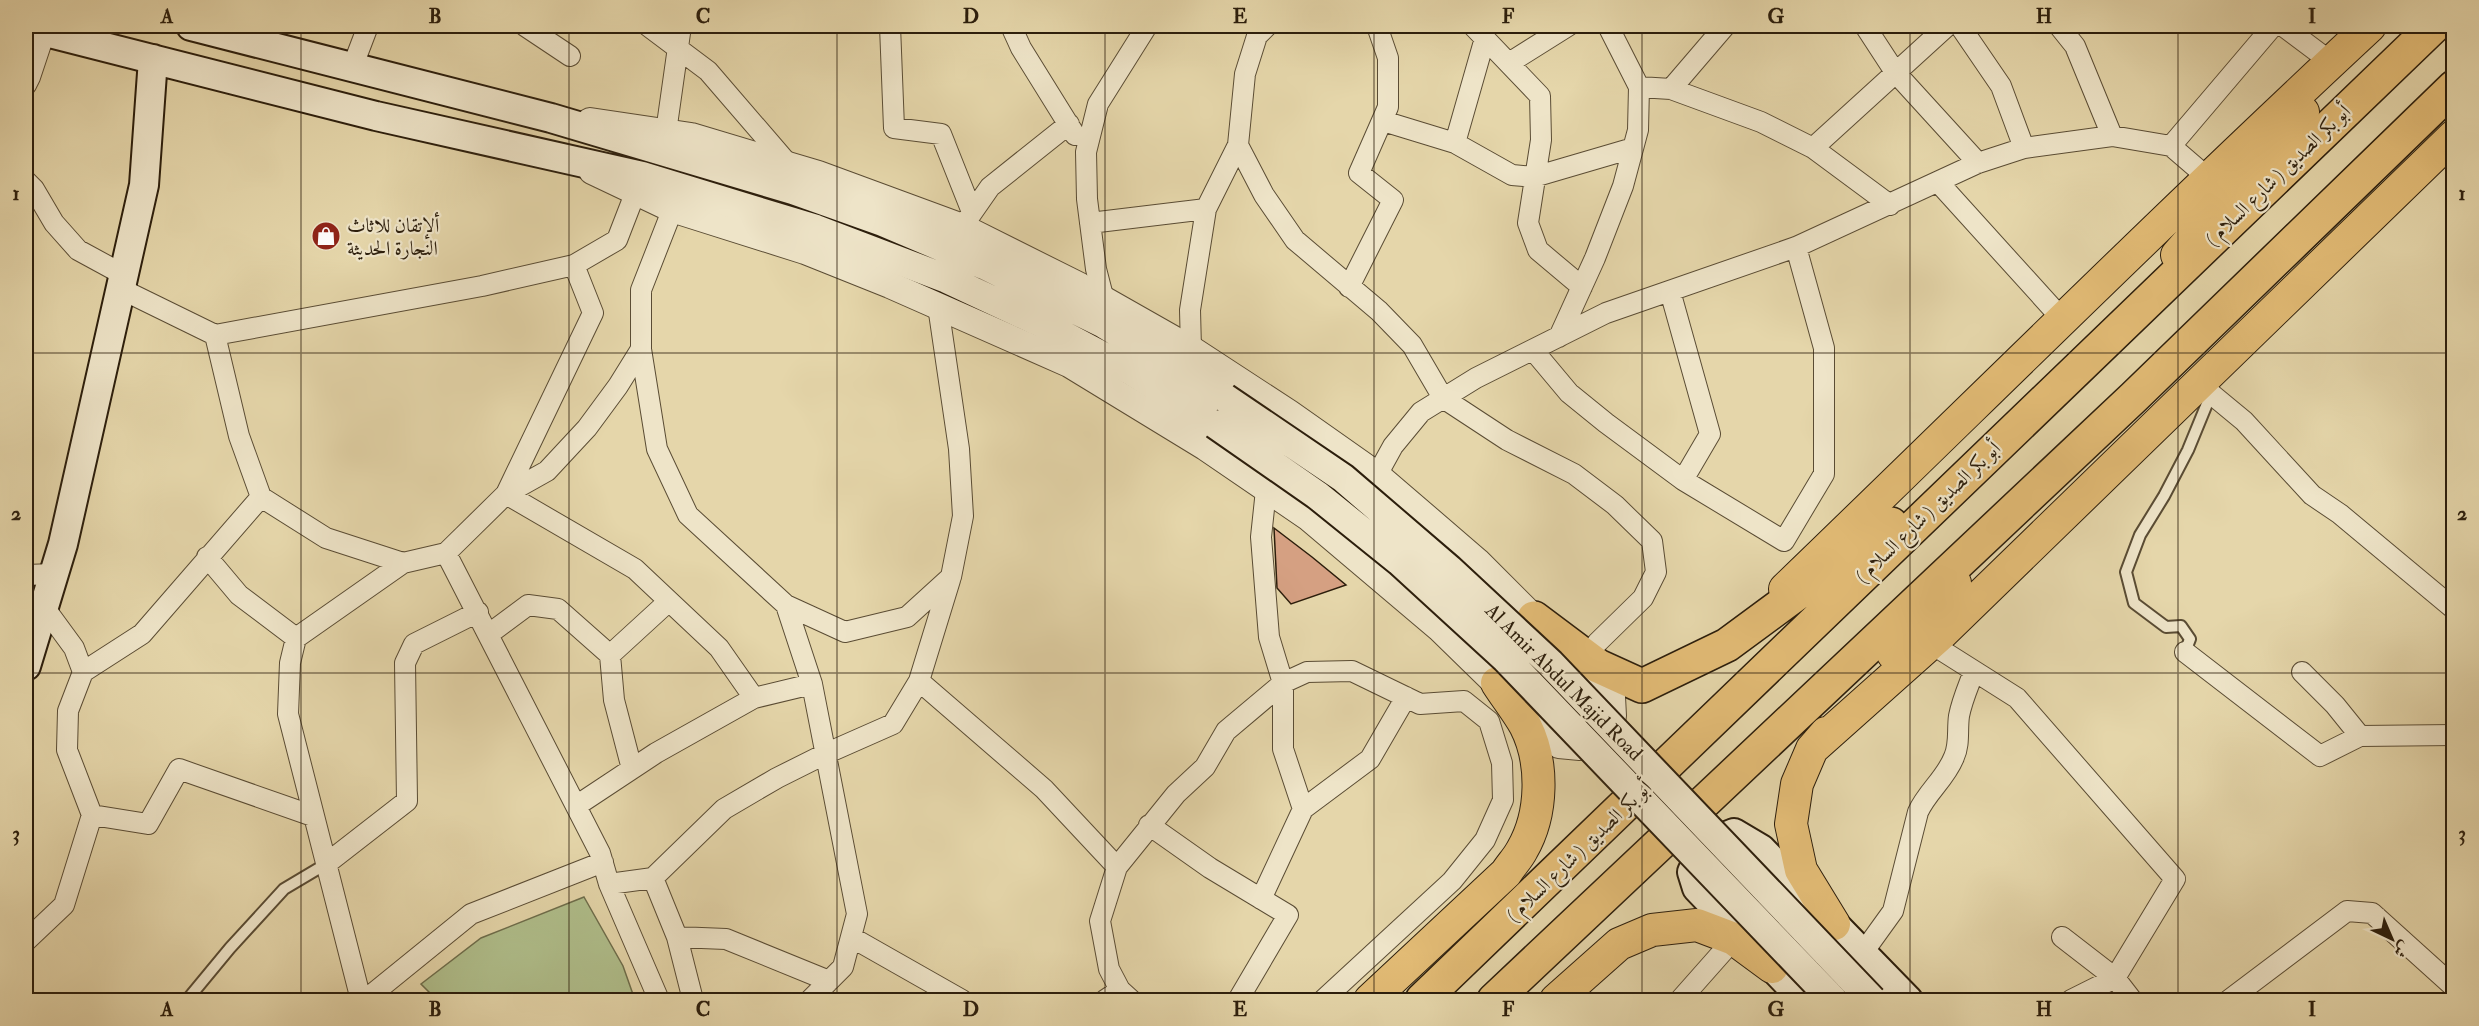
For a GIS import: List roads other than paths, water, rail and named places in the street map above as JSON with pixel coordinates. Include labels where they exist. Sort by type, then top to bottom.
[{"type":"highway","name":"( شارع السلام ) أبو بكر الصديق","points":[[1422,1000],[2434,26]]},
{"type":"highway","points":[[1494,1000],[2134,397],[2454,87]]},
{"type":"highway","points":[[1534,618],[1598,666],[1642,686],[1727,645],[1990,452]]},
{"type":"main road","name":"Al Amir Abdul Majid Road","points":[[191,26],[231,30],[352,68],[551,118],[793,190],[883,222],[984,265],[1104,324],[1225,398],[1343,478],[1449,569],[1615,729],[1872,1000]]},
{"type":"main road","points":[[1727,645],[2063,320],[2207,177],[2370,26]]},
{"type":"main road","points":[[2088,357],[2378,26]]},
{"type":"main road","name":"Al Amir Abdul Majid Road","points":[[35,29],[376,116],[564,158],[677,198],[816,229],[947,279],[1040,322],[1111,360],[1215,424],[1317,495],[1399,561],[1506,659],[1833,1000]]},
{"type":"main road","points":[[26,666],[63,544],[144,185],[153,59]]},
{"type":"main road","points":[[2134,397],[2454,130]]},
{"type":"main road","points":[[1812,749],[2205,388],[2454,136]]},
{"type":"main road","points":[[1834,924],[1801,870],[1791,824],[1797,784],[1812,749],[2030,495]]},
{"type":"main road","points":[[1370,1000],[1506,873],[1522,850],[1532,826],[1539,795],[1537,759],[1525,726],[1497,683]]},
{"type":"main road","points":[[1804,1000],[1697,888],[1692,872],[1705,845],[1734,832],[1761,849],[1908,1000]]},
{"type":"main road","points":[[1556,1000],[1619,944],[1652,930],[1697,925],[1734,939],[1772,967]]},
{"type":"street","points":[[352,68],[368,26]]},
{"type":"street","points":[[525,26],[570,56]]},
{"type":"street","points":[[648,26],[708,70],[789,165]]},
{"type":"street","points":[[666,132],[681,26]]},
{"type":"street","points":[[890,26],[894,128],[941,134],[967,220]]},
{"type":"street","points":[[1011,26],[1021,48],[1086,152]]},
{"type":"street","points":[[1104,300],[1096,269],[1090,223],[1086,152],[1098,104],[1147,26]]},
{"type":"street","points":[[1191,349],[1190,310],[1206,209],[1238,145],[1245,74],[1257,36],[1267,26]]},
{"type":"street","points":[[1349,287],[1393,200],[1359,173],[1389,107],[1388,58],[1377,26]]},
{"type":"street","points":[[1509,63],[1568,26]]},
{"type":"street","points":[[1559,337],[1623,186],[1638,130],[1639,87],[1608,26]]},
{"type":"street","points":[[1671,89],[1725,26]]},
{"type":"street","points":[[1865,26],[1895,72],[1978,163]]},
{"type":"street","points":[[1813,148],[1947,26]]},
{"type":"street","points":[[1960,26],[2001,86],[2024,148]]},
{"type":"street","points":[[2059,26],[2075,46],[2112,136]]},
{"type":"street","points":[[2171,146],[2273,26]]},
{"type":"street","points":[[2283,26],[2331,62]]},
{"type":"street","points":[[26,85],[30,77],[35,29]]},
{"type":"street","points":[[1455,143],[1479,32]]},
{"type":"street","points":[[1479,32],[1540,96],[1541,140],[1528,223],[1538,250],[1582,287]]},
{"type":"street","points":[[1639,87],[1671,89],[1761,122],[1813,148],[1890,205]]},
{"type":"street","points":[[551,118],[616,124],[691,136],[967,220],[1191,349],[1289,412],[1377,475],[1477,561],[1612,697],[1613,716],[1602,735],[1580,747],[1559,745],[1439,628],[1309,518],[1205,447],[1068,364],[938,306],[677,198],[641,290],[641,349],[657,448],[688,515],[786,605],[845,632],[907,617],[951,577]]},
{"type":"street","points":[[1383,121],[1455,143],[1512,175],[1534,177],[1633,148]]},
{"type":"street","points":[[967,220],[990,187],[1069,124]]},
{"type":"street","points":[[1377,475],[1393,446],[1421,412],[1476,378],[1606,314],[1796,247],[1939,183],[1978,163],[2024,148],[2112,136],[2171,146],[2207,177]]},
{"type":"street","points":[[1238,145],[1264,195],[1296,240],[1379,311],[1412,345],[1443,398],[1507,440],[1574,474],[1615,505],[1652,542],[1656,572],[1643,598],[1597,643]]},
{"type":"street","points":[[26,181],[34,189],[54,223],[78,250],[122,282],[215,335],[483,286],[574,265],[617,240],[639,184]]},
{"type":"street","points":[[1939,183],[2063,320]]},
{"type":"street","points":[[1090,223],[1206,209]]},
{"type":"street","points":[[1533,350],[1569,393],[1606,423],[1683,480],[1784,541],[1824,474],[1824,348],[1796,247]]},
{"type":"street","points":[[506,494],[592,313],[574,265]]},
{"type":"street","points":[[1670,291],[1710,434],[1683,480]]},
{"type":"street","points":[[609,884],[653,878],[724,809],[825,754],[893,724],[919,681],[951,577],[963,516],[959,449],[938,306]]},
{"type":"street","points":[[215,335],[239,436],[261,497],[326,538],[403,563]]},
{"type":"street","points":[[603,862],[471,914],[363,1000],[288,714],[290,663],[296,638],[403,563],[446,554],[506,494],[547,471],[587,428],[618,386],[641,349]]},
{"type":"street","points":[[2205,388],[2244,421],[2312,495],[2340,513],[2454,609]]},
{"type":"street","points":[[1266,490],[1262,537],[1269,637],[1283,683],[1283,749],[1302,809]]},
{"type":"street","points":[[506,494],[635,569],[719,648],[754,698]]},
{"type":"street","points":[[26,941],[64,905],[92,815],[67,750],[68,711],[83,672],[142,634],[261,497]]},
{"type":"street","points":[[446,554],[478,612],[603,862],[609,884],[659,1000]]},
{"type":"street","points":[[207,557],[239,595],[296,638]]},
{"type":"street","points":[[26,575],[54,574]]},
{"type":"street","points":[[610,656],[669,601]]},
{"type":"street","points":[[489,634],[528,605],[558,609],[610,656],[614,700],[632,769]]},
{"type":"street","points":[[786,605],[812,684],[857,914],[843,967],[810,1000]]},
{"type":"street","points":[[44,607],[74,648],[83,672]]},
{"type":"street","points":[[326,864],[407,801],[405,663],[414,644],[478,612]]},
{"type":"street","points":[[1930,643],[2017,698],[2175,879],[2115,978],[2071,1000]]},
{"type":"street","points":[[2185,652],[2320,756],[2360,736],[2454,735]]},
{"type":"street","points":[[1119,997],[1109,969],[1100,921],[1117,867],[1176,794],[1205,767],[1226,731],[1283,683],[1307,672],[1352,671],[1420,704],[1464,701],[1490,721],[1502,763],[1503,800],[1485,840],[1452,881],[1323,1000]]},
{"type":"street","points":[[1862,954],[1893,911],[1921,805],[1953,760],[1958,740],[1959,716],[1974,671]]},
{"type":"street","points":[[2302,672],[2335,705],[2360,736]]},
{"type":"street","points":[[919,681],[1044,789],[1117,867]]},
{"type":"street","points":[[576,806],[632,769],[754,698],[812,684]]},
{"type":"street","points":[[1262,899],[1302,809],[1370,759],[1406,697]]},
{"type":"street","points":[[92,815],[148,824],[179,769],[313,816]]},
{"type":"street","points":[[1149,825],[1210,868],[1288,915],[1238,1000]]},
{"type":"street","points":[[653,878],[678,937],[693,1000]]},
{"type":"street","points":[[2229,1000],[2347,911],[2372,913],[2454,987]]},
{"type":"street","points":[[678,937],[726,939],[829,981]]},
{"type":"street","points":[[851,937],[962,1000]]},
{"type":"street","points":[[2062,937],[2115,978],[2132,1000]]},
{"type":"street","points":[[1680,1000],[1734,939]]},
{"type":"lane","points":[[2185,652],[2190,639],[2181,626],[2166,627],[2134,603],[2126,572],[2140,535],[2188,450],[2205,388]]},
{"type":"lane","points":[[187,1000],[230,948],[284,889],[326,864]]},
{"type":"place","name":"ألإتقان للاثاث النجارة الحديثة","points":[[326,236]]}]
